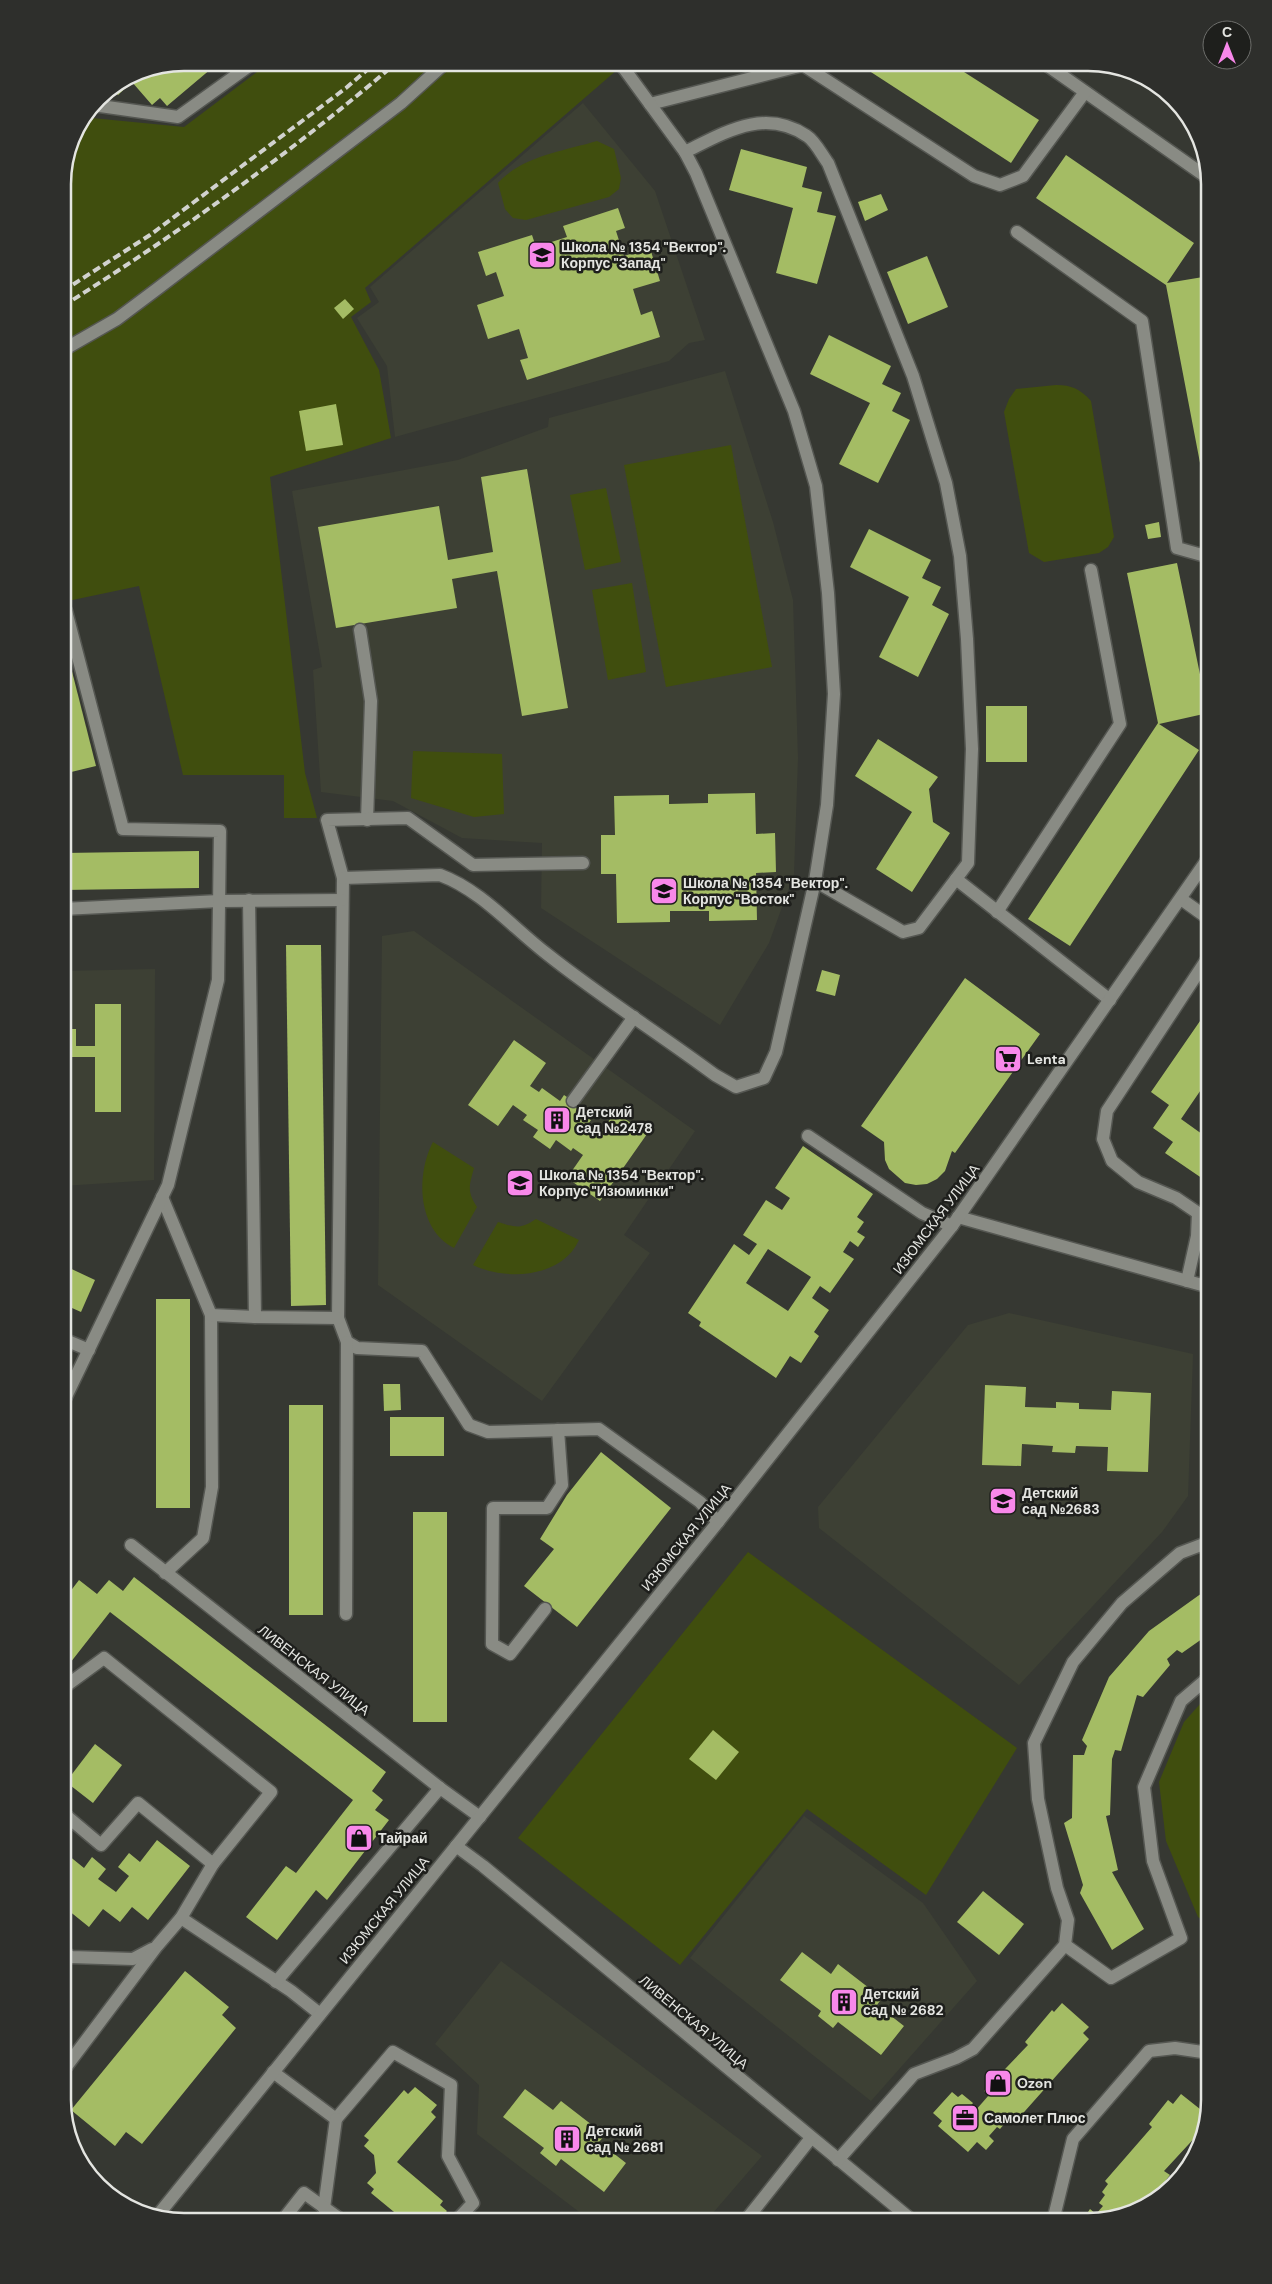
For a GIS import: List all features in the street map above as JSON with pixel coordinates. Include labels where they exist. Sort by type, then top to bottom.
[{"type":"street","points":[[103,106],[178,116],[240,71]]},
{"type":"street","points":[[71,345],[117,319],[158,289],[401,103],[436,71]]},
{"type":"street","points":[[343,878],[440,875],[452,880],[474,893],[548,955],[714,1076],[736,1087],[764,1078],[776,1052],[815,881],[827,805],[834,694],[828,593],[816,486],[794,411],[700,182],[684,152],[626,71]]},
{"type":"street","points":[[650,104],[779,71]]},
{"type":"street","points":[[812,71],[974,176],[1000,184],[1023,176],[1085,92]]},
{"type":"street","points":[[1055,71],[1200,168]]},
{"type":"street","points":[[684,152],[737,127],[755,122],[784,125],[808,136],[828,163],[913,376],[946,483],[960,556],[967,639],[972,750],[968,862],[918,928],[902,932],[815,881]]},
{"type":"street","points":[[1016,232],[1142,321],[1177,548],[1201,555]]},
{"type":"street","points":[[997,912],[1120,724],[1090,570]]},
{"type":"street","points":[[71,630],[123,829],[220,831],[218,980],[168,1185],[71,1387]]},
{"type":"street","points":[[360,630],[371,702],[367,820]]},
{"type":"street","points":[[346,1614],[347,1342],[338,1318],[343,878],[327,820],[408,818],[473,865],[583,863]]},
{"type":"street","name":"ИЗЮМСКАЯ УЛИЦА","points":[[161,2211],[718,1522],[955,1222],[1201,870]]},
{"type":"street","points":[[956,879],[1110,1000]]},
{"type":"street","points":[[1180,899],[1201,913]]},
{"type":"street","points":[[249,900],[255,1317]]},
{"type":"street","points":[[71,909],[249,900],[342,900]]},
{"type":"street","points":[[1187,1281],[1197,1236],[1198,1213],[1176,1198],[1138,1182],[1112,1161],[1103,1139],[1107,1111],[1201,970]]},
{"type":"street","points":[[573,1101],[634,1017]]},
{"type":"street","points":[[808,1136],[922,1213],[1201,1285]]},
{"type":"street","points":[[162,1197],[211,1315],[212,1487],[204,1538],[165,1573]]},
{"type":"street","points":[[211,1315],[338,1318]]},
{"type":"street","points":[[71,1342],[89,1350]]},
{"type":"street","points":[[347,1342],[357,1348],[422,1350],[469,1426],[488,1432],[599,1429],[700,1502],[718,1522]]},
{"type":"street","points":[[545,1610],[510,1654],[492,1644],[493,1508],[547,1508],[562,1485],[558,1430]]},
{"type":"street","name":"ЛИВЕНСКАЯ УЛИЦА","points":[[131,1545],[440,1788],[480,1816]]},
{"type":"street","points":[[838,2160],[914,2074],[956,2058],[973,2048],[1065,1945],[1068,1920],[1057,1888],[1038,1799],[1034,1743],[1073,1662],[1122,1603],[1180,1553],[1201,1545]]},
{"type":"street","points":[[71,1682],[104,1658],[270,1792],[213,1864],[182,1918],[157,1946],[71,2059]]},
{"type":"street","points":[[1065,1945],[1111,1978],[1181,1938],[1153,1860],[1144,1787],[1181,1701],[1201,1684]]},
{"type":"street","points":[[276,1982],[440,1788]]},
{"type":"street","points":[[71,1820],[101,1846],[138,1803],[213,1864]]},
{"type":"street","name":"ЛИВЕНСКАЯ УЛИЦА","points":[[456,1846],[483,1866],[902,2213]]},
{"type":"street","points":[[182,1918],[291,1991],[320,2014]]},
{"type":"street","points":[[71,1957],[133,1959],[157,1946]]},
{"type":"street","points":[[1055,2213],[1073,2139],[1149,2051],[1174,2048],[1201,2052]]},
{"type":"street","points":[[324,2208],[336,2118],[393,2052],[452,2085],[448,2156],[473,2203],[464,2213]]},
{"type":"street","points":[[273,2072],[336,2118]]},
{"type":"street","points":[[752,2213],[811,2138]]},
{"type":"street","points":[[288,2213],[304,2193],[331,2213]]},
{"type":"shaded area","name":"Школа № 1354 \"Вектор\". Корпус \"Запад\"","points":[[583,103],[655,191],[705,340],[689,343],[669,361],[395,437],[387,366],[357,318],[379,302],[370,287]]},
{"type":"shaded area","points":[[725,371],[773,522],[793,600],[798,758],[794,874],[769,943],[720,1025],[541,908],[542,843],[462,838],[393,801],[321,792],[313,670],[322,667],[292,491],[458,460],[548,427],[549,418]]},
{"type":"shaded area","name":"Школа № 1354 \"Вектор\". Корпус \"Изюминки\"","points":[[414,931],[695,1131],[624,1235],[650,1253],[542,1401],[378,1285],[382,936]]},
{"type":"shaded area","points":[[155,969],[154,1180],[71,1185],[71,971]]},
{"type":"shaded area","name":"Детский сад №2683","points":[[1009,1313],[1193,1354],[1188,1496],[1162,1532],[1019,1685],[819,1528],[818,1507],[968,1325]]},
{"type":"shaded area","points":[[804,1816],[923,1903],[977,1981],[871,2101],[690,1958]]},
{"type":"shaded area","points":[[501,1961],[762,2156],[713,2213],[581,2213],[477,2134],[479,2085],[435,2044]]},
{"type":"green space","points":[[258,71],[616,71],[365,288],[371,302],[351,317],[379,370],[391,438],[270,477],[305,773],[317,818],[284,818],[284,775],[183,775],[139,586],[71,600],[71,177],[73,162],[83,134],[93,118],[184,127]]},
{"type":"green space","points":[[597,141],[614,149],[621,178],[619,189],[609,197],[526,220],[513,218],[505,209],[498,183],[508,174],[531,160]]},
{"type":"green space","points":[[1056,385],[1075,388],[1091,401],[1114,537],[1108,547],[1099,553],[1044,562],[1029,553],[1004,412],[1009,399],[1016,389]]},
{"type":"green space","points":[[731,445],[772,667],[666,687],[624,465]]},
{"type":"green space","points":[[606,488],[621,562],[585,570],[570,495]]},
{"type":"green space","points":[[632,583],[646,672],[608,680],[592,590]]},
{"type":"green space","points":[[413,751],[502,754],[504,814],[474,817],[411,798]]},
{"type":"green space","points":[[433,1142],[474,1168],[470,1192],[477,1207],[454,1248],[442,1239],[433,1228],[423,1200],[424,1169]]},
{"type":"green space","points":[[536,1219],[579,1240],[571,1253],[560,1262],[547,1269],[517,1274],[486,1270],[473,1265],[498,1222],[522,1226]]},
{"type":"green space","points":[[748,1552],[1017,1748],[926,1895],[807,1809],[680,1965],[518,1838]]},
{"type":"green space","points":[[1201,1703],[1201,1919],[1198,1917],[1166,1841],[1159,1782],[1184,1722]]},
{"type":"building","points":[[209,71],[167,106],[160,98],[152,105],[133,84],[162,73]]},
{"type":"building","points":[[869,71],[962,71],[1039,120],[1011,163]]},
{"type":"building","points":[[741,149],[807,167],[802,187],[822,192],[817,212],[836,216],[817,284],[776,273],[793,208],[729,190]]},
{"type":"building","points":[[1066,155],[1194,243],[1167,283],[1201,277],[1201,468],[1166,285],[1036,198]]},
{"type":"building","points":[[881,194],[888,210],[865,221],[858,202]]},
{"type":"building","points":[[618,208],[625,228],[616,231],[624,256],[650,248],[660,281],[633,289],[641,315],[652,311],[660,337],[527,380],[520,360],[528,358],[519,329],[488,339],[477,305],[504,296],[496,272],[486,276],[478,252],[532,235],[536,247],[567,237],[563,226]]},
{"type":"building","points":[[927,256],[948,307],[908,324],[887,272]]},
{"type":"building","points":[[345,299],[354,309],[343,319],[334,308]]},
{"type":"building","points":[[829,335],[891,366],[882,384],[901,393],[892,411],[910,420],[878,483],[839,464],[870,403],[810,374]]},
{"type":"building","points":[[336,404],[343,445],[306,451],[299,411]]},
{"type":"building","points":[[527,469],[568,708],[522,716],[497,571],[452,579],[457,608],[336,628],[318,527],[439,506],[448,560],[493,552],[481,477]]},
{"type":"building","points":[[1159,522],[1161,537],[1148,539],[1145,525]]},
{"type":"building","points":[[869,529],[931,560],[922,578],[941,587],[932,605],[949,614],[918,677],[879,657],[909,597],[850,567]]},
{"type":"building","points":[[1177,563],[1201,679],[1201,715],[1159,724],[1199,750],[1070,946],[1028,919],[1158,723],[1127,573]]},
{"type":"building","points":[[71,668],[96,766],[71,772]]},
{"type":"building","points":[[986,706],[1027,706],[1027,762],[986,762]]},
{"type":"building","points":[[878,739],[938,777],[929,789],[933,822],[950,833],[912,892],[876,869],[912,812],[855,776]]},
{"type":"building","points":[[755,793],[756,834],[775,833],[776,872],[756,873],[757,920],[709,921],[709,911],[670,911],[670,922],[617,923],[616,874],[601,874],[601,835],[615,835],[614,796],[669,795],[669,804],[708,803],[708,794]]},
{"type":"building","points":[[199,851],[199,888],[71,890],[71,853]]},
{"type":"building","points":[[286,945],[321,945],[326,1305],[291,1306]]},
{"type":"building","points":[[822,970],[840,975],[835,996],[816,991]]},
{"type":"building","points":[[965,978],[1040,1034],[955,1153],[952,1151],[945,1171],[937,1179],[927,1184],[905,1183],[889,1169],[885,1160],[884,1142],[861,1126]]},
{"type":"building","points":[[95,1004],[121,1004],[121,1112],[95,1112],[95,1057],[71,1057],[71,1029],[76,1029],[76,1046],[95,1046]]},
{"type":"building","points":[[1201,1020],[1201,1090],[1181,1119],[1201,1133],[1201,1178],[1165,1153],[1173,1142],[1153,1128],[1169,1105],[1151,1092]]},
{"type":"building","name":"Детский сад №2478","points":[[514,1040],[546,1063],[530,1086],[539,1092],[542,1088],[560,1101],[564,1095],[582,1107],[578,1112],[591,1120],[587,1126],[599,1135],[615,1112],[647,1134],[600,1201],[567,1178],[583,1155],[573,1148],[571,1151],[556,1140],[550,1149],[533,1137],[538,1130],[523,1120],[527,1115],[513,1105],[498,1126],[468,1105]]},
{"type":"building","points":[[803,1146],[873,1194],[857,1217],[864,1222],[857,1232],[865,1237],[858,1247],[850,1241],[843,1252],[854,1259],[830,1293],[820,1286],[812,1298],[829,1310],[814,1332],[819,1336],[801,1363],[790,1356],[776,1378],[699,1326],[701,1322],[688,1313],[734,1244],[749,1255],[757,1244],[743,1235],[766,1200],[782,1210],[790,1198],[775,1188]],"holes":[[[768,1249],[811,1277],[788,1311],[746,1283]]]},
{"type":"building","points":[[71,1269],[95,1280],[81,1312],[71,1308]]},
{"type":"building","points":[[156,1299],[190,1299],[190,1508],[156,1508]]},
{"type":"building","points":[[383,1384],[400,1384],[401,1410],[384,1411]]},
{"type":"building","points":[[985,1385],[1026,1387],[1025,1407],[1056,1408],[1056,1402],[1079,1403],[1079,1409],[1111,1410],[1112,1391],[1151,1393],[1148,1472],[1107,1471],[1108,1447],[1076,1446],[1075,1453],[1052,1452],[1053,1446],[1022,1444],[1021,1466],[982,1465]]},
{"type":"building","points":[[289,1405],[323,1405],[323,1615],[289,1615]]},
{"type":"building","points":[[390,1417],[444,1417],[444,1456],[390,1456]]},
{"type":"building","points":[[601,1452],[671,1508],[577,1627],[524,1586],[554,1549],[540,1539],[567,1495]]},
{"type":"building","points":[[413,1512],[447,1512],[447,1722],[413,1722]]},
{"type":"building","points":[[134,1577],[386,1772],[372,1791],[383,1800],[375,1810],[389,1820],[327,1900],[316,1890],[277,1940],[246,1917],[286,1866],[296,1873],[353,1800],[110,1612],[71,1662],[71,1590],[79,1580],[97,1594],[109,1580],[123,1591]]},
{"type":"building","points":[[1201,1594],[1201,1640],[1182,1653],[1177,1650],[1167,1659],[1170,1665],[1143,1697],[1137,1695],[1121,1751],[1115,1750],[1112,1759],[1110,1815],[1106,1816],[1118,1870],[1112,1872],[1144,1929],[1112,1950],[1080,1893],[1083,1885],[1064,1823],[1072,1818],[1073,1755],[1084,1755],[1087,1746],[1082,1740],[1109,1677],[1149,1631]]},
{"type":"building","points":[[713,1730],[739,1752],[716,1780],[689,1759]]},
{"type":"building","points":[[95,1744],[122,1765],[93,1803],[71,1786],[71,1775]]},
{"type":"building","points":[[157,1840],[190,1866],[148,1920],[132,1907],[120,1922],[103,1909],[89,1927],[71,1912],[71,1857],[84,1868],[92,1857],[106,1869],[98,1879],[116,1892],[129,1876],[118,1867],[129,1853],[140,1862]]},
{"type":"building","points":[[983,1891],[1024,1924],[999,1955],[957,1922]]},
{"type":"building","name":"Детский сад № 2682","points":[[802,1952],[831,1974],[838,1964],[882,1998],[877,2005],[904,2026],[881,2055],[838,2022],[833,2028],[818,2016],[821,2011],[780,1980]]},
{"type":"building","points":[[185,1971],[229,2007],[222,2015],[236,2028],[142,2144],[126,2132],[115,2146],[71,2110]]},
{"type":"building","points":[[1062,2003],[1089,2027],[1083,2033],[1089,2039],[1017,2120],[1015,2118],[1009,2124],[1006,2122],[1000,2129],[997,2127],[989,2136],[994,2141],[986,2150],[977,2142],[968,2152],[938,2126],[942,2121],[933,2113],[952,2092],[958,2097],[962,2094],[973,2103],[970,2107],[975,2111],[989,2095],[984,2091],[1028,2045],[1025,2042],[1052,2010],[1054,2012]]},
{"type":"building","points":[[415,2087],[437,2105],[431,2112],[436,2117],[397,2162],[443,2201],[440,2205],[447,2211],[445,2213],[395,2213],[371,2193],[374,2189],[367,2183],[376,2173],[374,2155],[364,2146],[369,2140],[364,2136],[404,2090],[408,2094]]},
{"type":"building","name":"Детский сад № 2681","points":[[525,2089],[553,2110],[561,2101],[605,2135],[599,2142],[626,2163],[604,2192],[561,2159],[556,2166],[540,2153],[544,2148],[503,2117]]},
{"type":"building","points":[[1181,2094],[1201,2110],[1194,2139],[1164,2171],[1170,2175],[1162,2185],[1144,2198],[1117,2209],[1097,2213],[1103,2206],[1099,2203],[1105,2195],[1102,2192],[1108,2184],[1105,2181],[1152,2127],[1149,2124],[1168,2100],[1173,2104]]},
{"type":"railway","points":[[71,286],[150,235],[346,88],[366,71]]},
{"type":"railway","points":[[71,301],[149,250],[276,160],[387,71]]},
{"type":"place","name":"Школа № 1354 \"Вектор\". Корпус \"Запад\"","points":[[542,255]]},
{"type":"place","name":"Школа № 1354 \"Вектор\". Корпус \"Восток\"","points":[[664,891]]},
{"type":"place","name":"Lenta","points":[[1008,1059]]},
{"type":"place","name":"Детский сад №2478","points":[[557,1120]]},
{"type":"place","name":"Школа № 1354 \"Вектор\". Корпус \"Изюминки\"","points":[[520,1183]]},
{"type":"place","name":"Детский сад №2683","points":[[1003,1501]]},
{"type":"place","name":"Тайрай","points":[[359,1838]]},
{"type":"place","name":"Детский сад № 2682","points":[[844,2002]]},
{"type":"place","name":"Ozon","points":[[998,2083]]},
{"type":"place","name":"Самолет Плюс","points":[[965,2118]]},
{"type":"place","name":"Детский сад № 2681","points":[[567,2139]]}]
